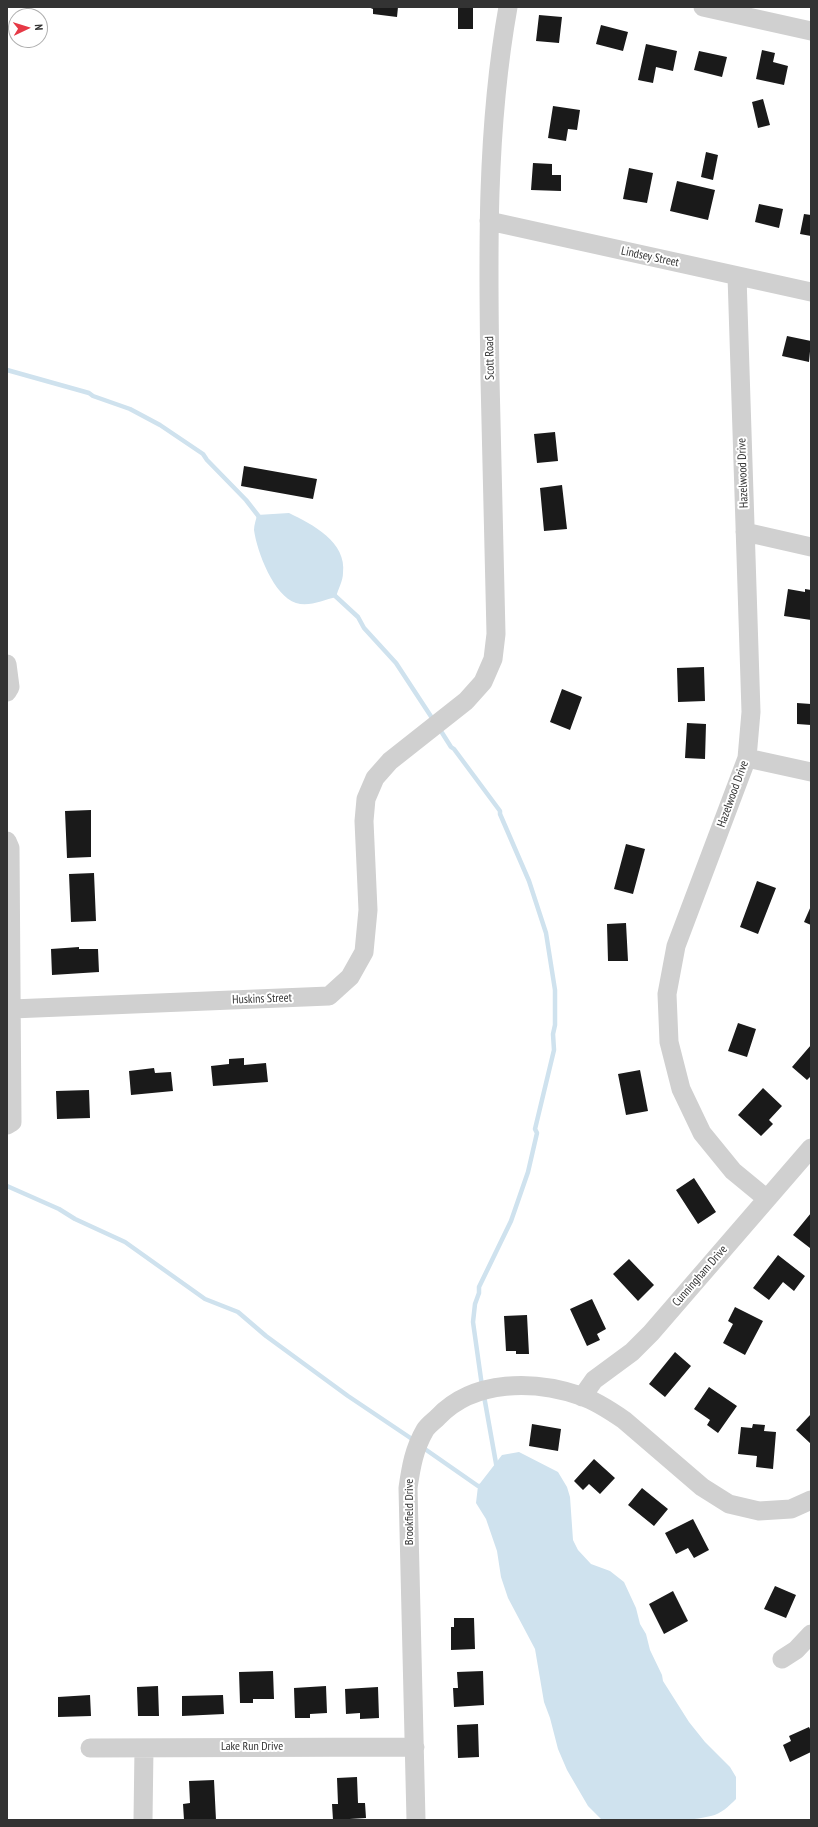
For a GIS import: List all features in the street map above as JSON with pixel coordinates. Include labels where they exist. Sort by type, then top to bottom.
[{"type":"street","name":"Scott Road","points":[[466,701],[483,682],[493,659],[496,634],[489,317],[489,221],[492,135],[501,50],[508,7]]},
{"type":"street","points":[[703,7],[811,31]]},
{"type":"street","name":"Lindsey Street","points":[[489,221],[811,292]]},
{"type":"street","name":"Hazelwood Drive","points":[[737,276],[751,712],[747,758],[676,946],[667,994],[669,1042],[681,1089],[702,1133],[733,1171],[767,1199]]},
{"type":"street","points":[[745,532],[811,547]]},
{"type":"street","points":[[7,664],[10,687],[7,692]]},
{"type":"street","name":"Huskins Street","points":[[12,1009],[329,996],[350,977],[364,952],[368,910],[364,822],[366,799],[375,778],[390,761],[466,701]]},
{"type":"street","points":[[747,758],[811,772]]},
{"type":"street","points":[[7,841],[10,848],[12,1009],[10,1124]]},
{"type":"street","name":"Cunningham Drive","points":[[582,1396],[594,1380],[632,1352],[651,1333],[811,1148]]},
{"type":"street","name":"Brookfield Drive","points":[[416,1820],[408,1488],[413,1457],[423,1435],[426,1429],[447,1407],[475,1392],[517,1386],[550,1388],[582,1396],[613,1412],[624,1420],[702,1487],[729,1504],[760,1511],[791,1509],[811,1500]]},
{"type":"street","points":[[782,1659],[796,1650],[811,1634]]},
{"type":"street","name":"Lake Run Drive","points":[[90,1748],[415,1747]]},
{"type":"street","points":[[143,1820],[144,1748]]},
{"type":"water","points":[[289,513],[317,529],[334,543],[343,562],[343,576],[336,597],[311,604],[296,603],[288,599],[274,583],[259,550],[254,530],[255,524],[257,515]]},
{"type":"water","points":[[519,1452],[558,1472],[567,1487],[570,1497],[573,1540],[578,1550],[591,1564],[610,1571],[624,1582],[636,1608],[640,1624],[646,1634],[650,1650],[662,1675],[663,1681],[689,1722],[705,1742],[730,1767],[736,1777],[736,1799],[721,1812],[711,1816],[685,1820],[602,1820],[588,1806],[567,1770],[558,1749],[544,1702],[535,1649],[508,1598],[501,1577],[497,1551],[486,1519],[476,1503],[478,1486],[502,1455]]},
{"type":"building","points":[[368,7],[398,7],[397,17],[373,14],[373,9]]},
{"type":"building","points":[[458,7],[473,7],[473,29],[458,29]]},
{"type":"building","points":[[539,15],[562,17],[559,43],[536,41]]},
{"type":"building","points":[[601,25],[628,32],[623,51],[596,44]]},
{"type":"building","points":[[646,44],[677,51],[673,71],[656,67],[653,83],[638,80]]},
{"type":"building","points":[[762,50],[775,53],[773,62],[788,66],[784,85],[756,79]]},
{"type":"building","points":[[699,51],[727,57],[722,77],[694,70]]},
{"type":"building","points":[[763,99],[770,125],[758,128],[752,102]]},
{"type":"building","points":[[553,106],[580,110],[577,130],[568,129],[566,141],[548,138]]},
{"type":"building","points":[[706,152],[718,155],[713,180],[701,177]]},
{"type":"building","points":[[533,163],[552,164],[552,175],[561,175],[561,191],[531,190]]},
{"type":"building","points":[[629,168],[653,173],[647,203],[623,199]]},
{"type":"building","points":[[677,181],[715,190],[708,220],[670,211]]},
{"type":"building","points":[[759,204],[783,209],[779,228],[755,222]]},
{"type":"building","points":[[804,214],[811,215],[811,236],[800,234]]},
{"type":"building","points":[[787,336],[811,341],[809,362],[782,356]]},
{"type":"building","points":[[555,432],[558,461],[537,463],[534,434]]},
{"type":"building","points":[[244,466],[317,479],[313,499],[241,486]]},
{"type":"building","points":[[562,485],[567,529],[544,531],[540,488]]},
{"type":"building","points":[[788,589],[805,592],[805,589],[811,590],[811,620],[784,616]]},
{"type":"building","points":[[704,667],[705,701],[678,702],[677,668]]},
{"type":"building","points":[[562,689],[582,697],[570,730],[550,722]]},
{"type":"building","points":[[797,703],[811,704],[811,725],[797,724]]},
{"type":"building","points":[[687,723],[706,724],[705,759],[685,758]]},
{"type":"building","points":[[91,810],[91,857],[67,858],[65,811]]},
{"type":"building","points":[[626,844],[645,849],[633,894],[614,889]]},
{"type":"building","points":[[94,873],[96,921],[71,922],[69,874]]},
{"type":"building","points":[[757,881],[776,888],[758,934],[740,927]]},
{"type":"building","points":[[811,906],[811,925],[804,922]]},
{"type":"building","points":[[626,923],[628,961],[608,961],[607,924]]},
{"type":"building","points":[[79,947],[79,949],[98,949],[99,972],[52,975],[51,949]]},
{"type":"building","points":[[738,1023],[756,1029],[747,1057],[728,1051]]},
{"type":"building","points":[[811,1045],[811,1076],[807,1080],[792,1067]]},
{"type":"building","points":[[244,1058],[244,1065],[266,1063],[268,1082],[213,1086],[211,1066],[229,1064],[229,1059]]},
{"type":"building","points":[[154,1068],[155,1073],[171,1072],[173,1091],[131,1095],[129,1071]]},
{"type":"building","points":[[640,1070],[648,1111],[626,1115],[618,1074]]},
{"type":"building","points":[[763,1088],[782,1106],[769,1120],[773,1124],[761,1136],[738,1115]]},
{"type":"building","points":[[89,1090],[90,1118],[57,1119],[56,1091]]},
{"type":"building","points":[[694,1178],[716,1212],[698,1224],[676,1190]]},
{"type":"building","points":[[811,1213],[811,1247],[810,1248],[793,1235]]},
{"type":"building","points":[[778,1255],[805,1276],[794,1291],[783,1282],[769,1300],[753,1288]]},
{"type":"building","points":[[629,1259],[654,1285],[638,1301],[613,1274]]},
{"type":"building","points":[[592,1299],[606,1329],[597,1334],[600,1340],[587,1346],[570,1309]]},
{"type":"building","points":[[735,1307],[763,1321],[745,1355],[723,1343],[733,1324],[728,1321]]},
{"type":"building","points":[[527,1315],[529,1354],[516,1354],[516,1351],[506,1351],[504,1316]]},
{"type":"building","points":[[675,1352],[691,1366],[665,1397],[649,1384]]},
{"type":"building","points":[[709,1387],[737,1406],[718,1433],[707,1425],[710,1420],[694,1409]]},
{"type":"building","points":[[811,1414],[811,1444],[796,1430]]},
{"type":"building","points":[[532,1424],[561,1429],[558,1451],[529,1446]]},
{"type":"building","points":[[753,1424],[765,1425],[764,1431],[776,1432],[773,1469],[756,1467],[757,1456],[738,1454],[741,1427],[752,1428]]},
{"type":"building","points":[[594,1459],[615,1478],[600,1494],[589,1484],[583,1490],[574,1481]]},
{"type":"building","points":[[642,1488],[668,1509],[654,1526],[628,1505]]},
{"type":"building","points":[[693,1519],[709,1550],[694,1558],[688,1548],[676,1554],[665,1533]]},
{"type":"building","points":[[775,1586],[796,1595],[786,1618],[764,1609]]},
{"type":"building","points":[[673,1591],[688,1621],[664,1634],[649,1604]]},
{"type":"building","points":[[454,1618],[474,1618],[475,1649],[451,1650],[451,1627],[454,1627]]},
{"type":"building","points":[[273,1671],[274,1699],[253,1699],[253,1703],[240,1703],[239,1672]]},
{"type":"building","points":[[483,1671],[484,1705],[454,1707],[453,1688],[458,1688],[457,1672]]},
{"type":"building","points":[[158,1686],[159,1716],[138,1716],[137,1687]]},
{"type":"building","points":[[326,1686],[327,1713],[310,1714],[310,1718],[295,1718],[294,1688]]},
{"type":"building","points":[[378,1687],[379,1718],[360,1719],[360,1713],[346,1714],[345,1689]]},
{"type":"building","points":[[90,1695],[91,1716],[58,1717],[58,1697]]},
{"type":"building","points":[[223,1695],[224,1714],[182,1716],[182,1696]]},
{"type":"building","points":[[478,1724],[479,1757],[458,1758],[457,1725]]},
{"type":"building","points":[[809,1727],[811,1731],[811,1752],[790,1762],[783,1745],[791,1741],[789,1736]]},
{"type":"building","points":[[357,1777],[358,1803],[365,1803],[366,1818],[333,1820],[332,1804],[338,1804],[337,1778]]},
{"type":"building","points":[[214,1780],[216,1820],[184,1820],[183,1804],[190,1803],[189,1781]]},
{"type":"waterway","points":[[7,370],[89,393],[93,396],[130,409],[160,425],[203,454],[246,500],[260,518]]},
{"type":"waterway","points":[[332,593],[358,617],[364,628],[396,663],[434,721]]},
{"type":"waterway","points":[[439,728],[451,747],[500,811],[529,881],[546,933],[555,990],[555,1025],[553,1034],[554,1050],[535,1129],[537,1133],[528,1172],[511,1221],[479,1287],[479,1293],[475,1304],[473,1322],[482,1386]]},
{"type":"waterway","points":[[7,1186],[59,1209],[75,1219],[125,1242],[205,1299],[238,1312],[266,1336],[348,1396],[415,1441]]},
{"type":"waterway","points":[[484,1396],[497,1469]]},
{"type":"waterway","points":[[422,1447],[478,1486],[482,1486]]}]
